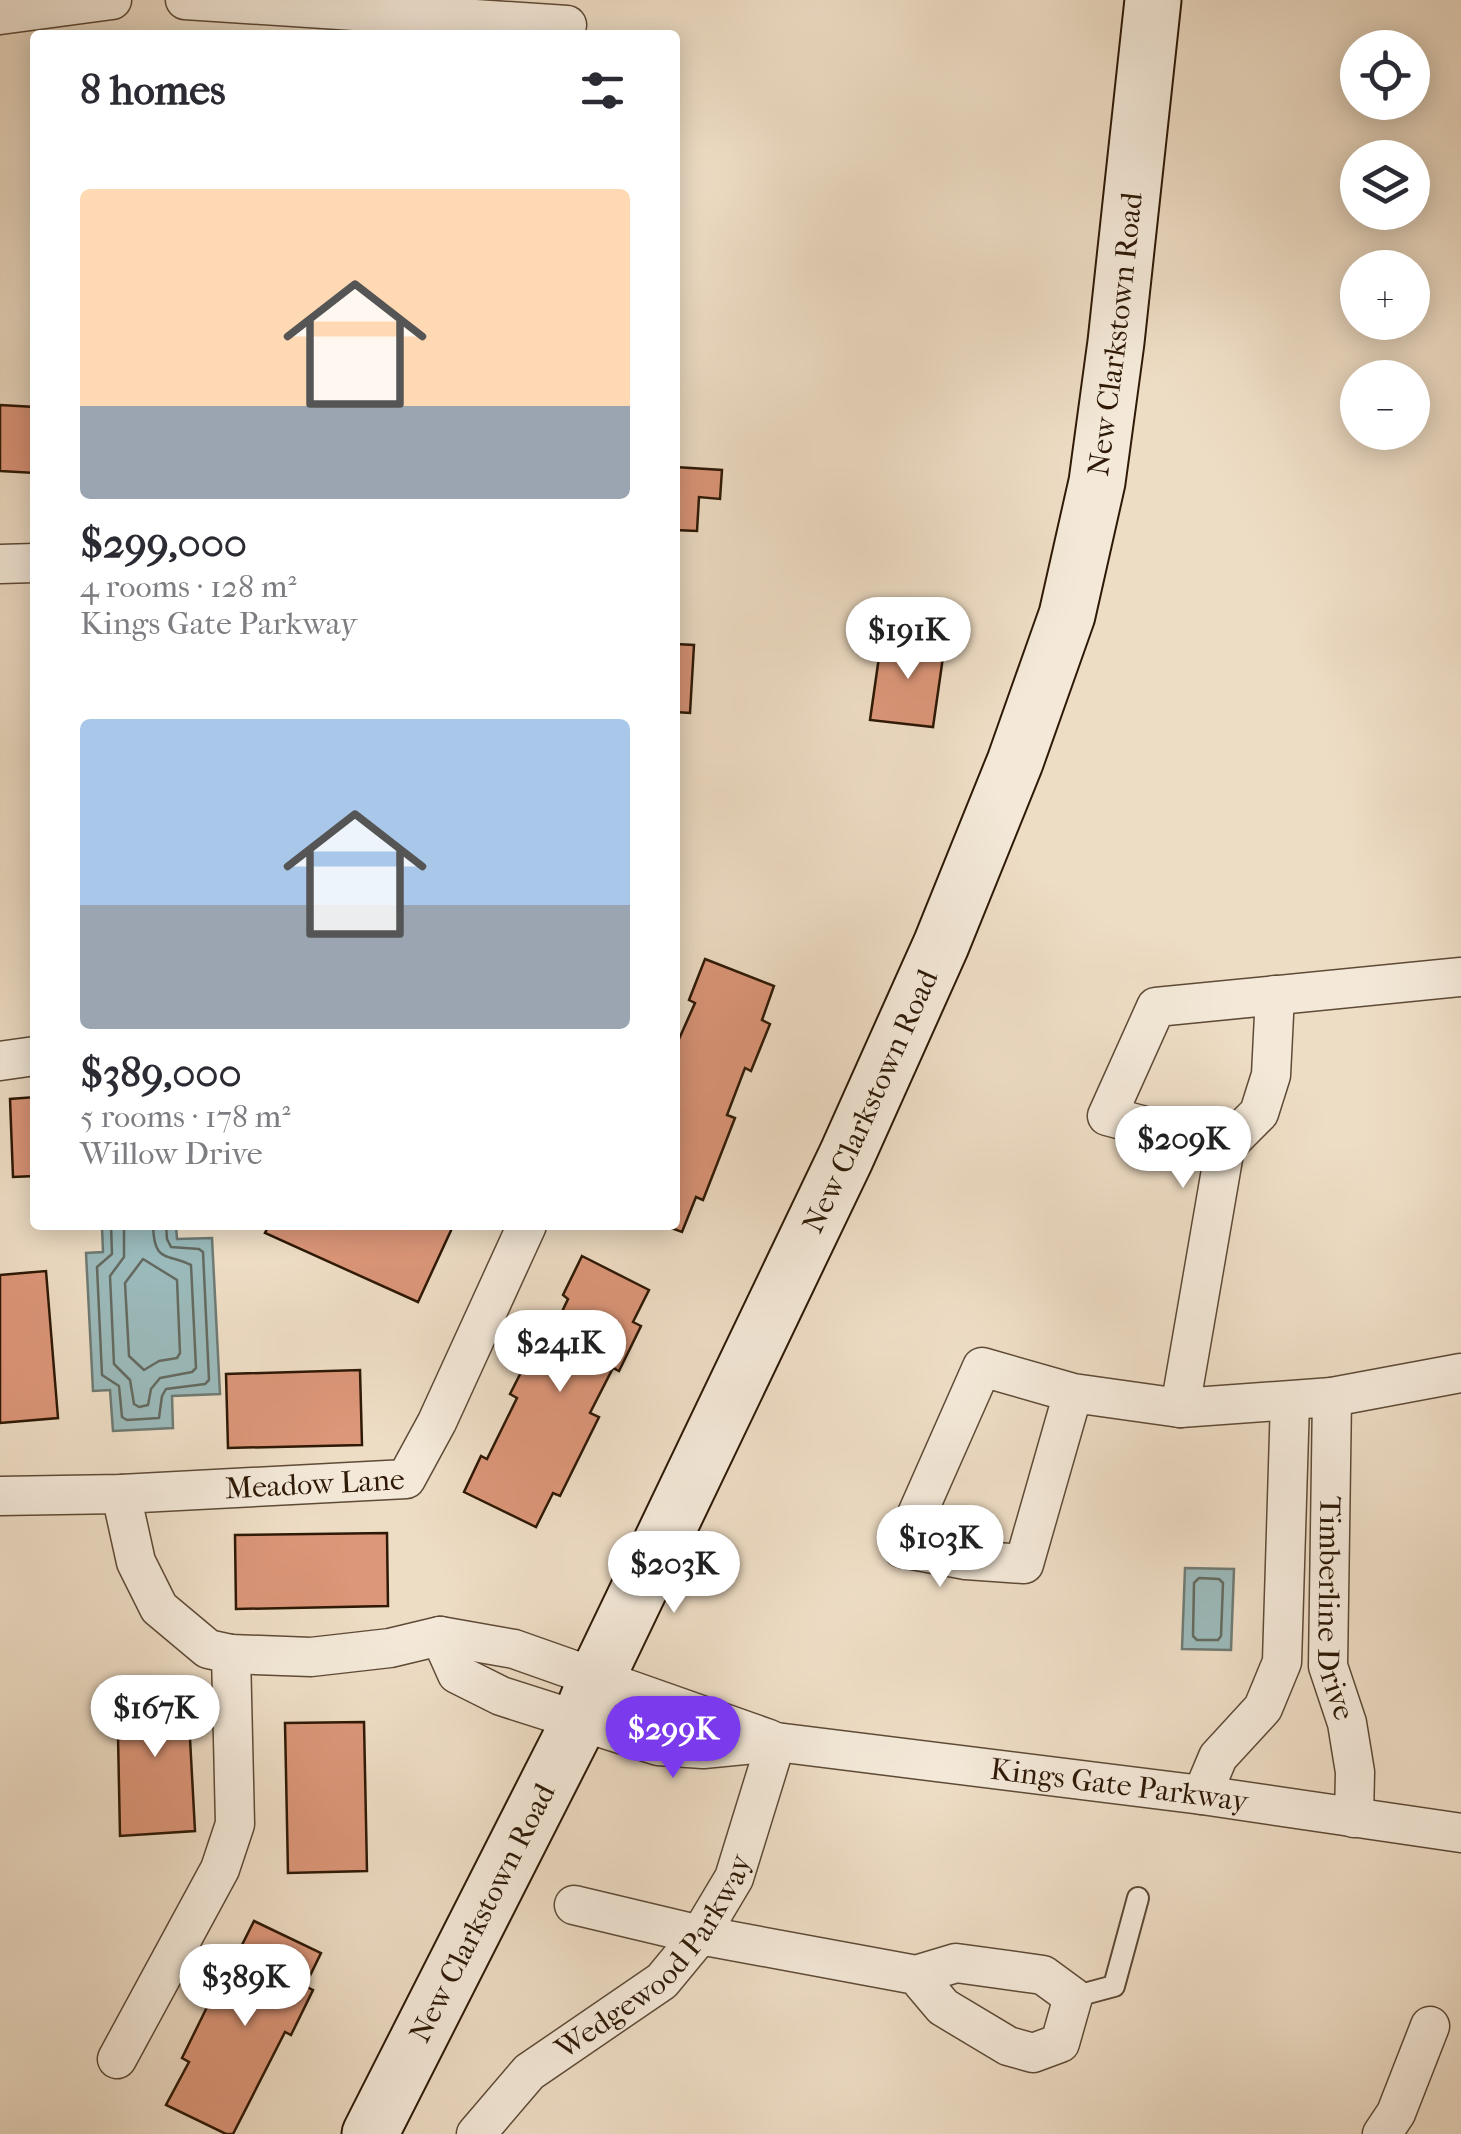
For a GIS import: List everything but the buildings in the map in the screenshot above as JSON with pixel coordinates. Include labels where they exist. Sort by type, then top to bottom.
[{"type":"street","points":[[0,15],[112,0]]},
{"type":"street","points":[[184,0],[568,20]]},
{"type":"street","name":"New Clarkstown Road","points":[[370,2134],[588,1700],[838,1174],[941,945],[1015,762],[1066,615],[1100,465],[1153,0]]},
{"type":"street","points":[[0,564],[30,563]]},
{"type":"street","points":[[1225,1147],[1107,1116],[1156,1007],[1461,977]]},
{"type":"street","points":[[1180,1408],[1225,1147],[1259,1113],[1271,1075],[1275,995]]},
{"type":"street","points":[[0,1060],[30,1057]]},
{"type":"street","name":"Meadow Lane","points":[[0,1496],[120,1494],[406,1479],[525,1230]]},
{"type":"street","points":[[1073,1393],[1024,1564],[966,1560],[902,1548],[982,1367],[1073,1393],[1180,1408],[1332,1397],[1461,1373]]},
{"type":"street","name":"Timberline Drive","points":[[1332,1397],[1328,1666],[1347,1723],[1355,1772],[1354,1818]]},
{"type":"street","name":"Timberline Drive","points":[[1202,1795],[1218,1757],[1263,1708],[1282,1662],[1290,1401]]},
{"type":"street","points":[[120,1494],[136,1562],[159,1608],[208,1649],[231,1654],[311,1657],[390,1648],[440,1636],[514,1649],[588,1700]]},
{"type":"street","points":[[117,2059],[220,1869],[235,1824],[231,1654]]},
{"type":"street","name":"Kings Gate Parkway","points":[[588,1700],[776,1742],[1202,1795],[1461,1833]]},
{"type":"street","name":"Wedgewood Parkway","points":[[476,2134],[529,2072],[662,1981],[700,1935],[734,1878],[776,1742]]},
{"type":"street","points":[[574,1905],[700,1935],[916,1975],[956,1963],[1043,1975],[1073,1997],[1060,2043],[1033,2053],[1008,2046],[943,2007],[916,1975]]},
{"type":"street","points":[[1397,2127],[1430,2026]]},
{"type":"lane","points":[[1073,1997],[1114,1986],[1138,1898]]},
{"type":"water","points":[[102,1230],[176,1230],[177,1239],[212,1238],[220,1394],[172,1396],[173,1428],[113,1431],[110,1390],[93,1391],[86,1253],[103,1252]]},
{"type":"water","points":[[1185,1568],[1234,1569],[1231,1650],[1182,1649]]}]
